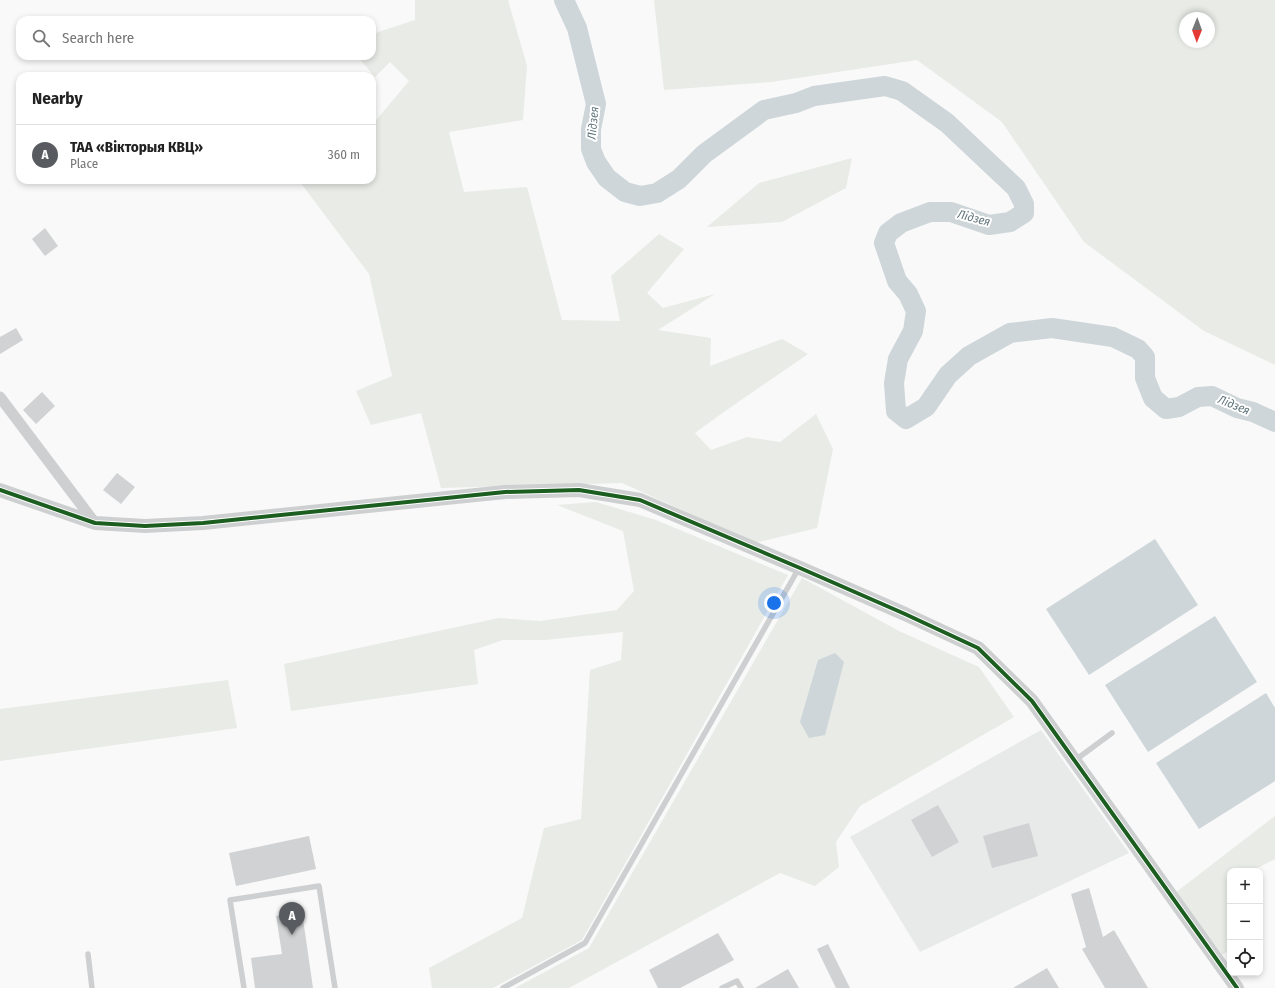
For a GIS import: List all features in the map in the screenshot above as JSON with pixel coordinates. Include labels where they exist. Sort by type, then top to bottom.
[{"type":"street","points":[[0,397],[95,523]]},
{"type":"street","points":[[0,490],[95,523],[145,526],[203,523],[505,492],[579,490],[640,500],[800,568],[978,648],[1032,701],[1237,988]]},
{"type":"lane","points":[[503,988],[585,943],[800,568]]},
{"type":"lane","points":[[1074,761],[1112,733]]},
{"type":"lane","points":[[244,988],[230,900],[319,886],[335,988]]},
{"type":"lane","points":[[88,954],[92,988]]},
{"type":"lane","points":[[722,988],[737,981],[741,988]]},
{"type":"shaded area","points":[[415,0],[508,0],[527,66],[523,120],[449,132],[464,192],[527,187],[562,320],[620,321],[611,276],[659,234],[684,249],[647,293],[663,308],[715,294],[658,330],[711,338],[710,366],[782,339],[808,354],[695,433],[711,450],[747,437],[780,442],[816,414],[833,449],[817,528],[755,543],[622,483],[441,488],[421,413],[371,425],[356,391],[392,376],[369,274],[302,184],[376,184],[376,120],[409,81],[390,62],[376,76],[376,72],[371,72],[360,60],[376,60],[376,34],[378,32],[415,20]]},
{"type":"shaded area","points":[[654,0],[1275,0],[1275,365],[1204,331],[1084,242],[1002,122],[917,60],[771,82],[664,90]]},
{"type":"shaded area","points":[[852,158],[846,188],[782,222],[707,227],[759,183]]},
{"type":"shaded area","points":[[596,502],[656,520],[788,575],[582,940],[493,988],[432,988],[429,968],[522,918],[544,828],[581,819],[590,670],[621,660],[623,632],[545,640],[503,640],[474,650],[478,684],[291,711],[284,664],[499,618],[540,621],[617,610],[634,591],[623,531],[557,505]]},
{"type":"shaded area","points":[[1155,539],[1198,605],[1089,675],[1046,609]]},
{"type":"shaded area","points":[[802,578],[899,631],[979,667],[1014,717],[860,806],[836,842],[839,867],[815,886],[780,873],[569,988],[515,988],[589,948]]},
{"type":"shaded area","points":[[1215,616],[1257,682],[1148,752],[1105,685]]},
{"type":"shaded area","points":[[835,653],[844,662],[825,735],[809,738],[800,722],[818,660]]},
{"type":"shaded area","points":[[228,680],[237,728],[0,761],[0,709]]},
{"type":"shaded area","points":[[1266,693],[1275,708],[1275,781],[1199,829],[1156,763]]},
{"type":"shaded area","points":[[1041,730],[1129,853],[920,952],[850,837]]},
{"type":"shaded area","points":[[1275,816],[1275,859],[1258,868],[1227,868],[1227,952],[1219,957],[1175,893]]},
{"type":"building","points":[[45,228],[58,246],[45,256],[32,239]]},
{"type":"building","points":[[16,328],[23,340],[0,354],[0,337]]},
{"type":"building","points":[[42,392],[55,406],[36,424],[23,410]]},
{"type":"building","points":[[117,473],[135,487],[121,504],[103,490]]},
{"type":"building","points":[[938,805],[959,842],[932,857],[911,820]]},
{"type":"building","points":[[1029,823],[1038,856],[992,868],[983,836]]},
{"type":"building","points":[[309,836],[316,869],[236,886],[229,853]]},
{"type":"building","points":[[1089,888],[1103,937],[1114,930],[1148,988],[1105,988],[1082,949],[1086,947],[1071,894]]},
{"type":"building","points":[[302,912],[313,988],[255,988],[251,958],[282,954],[276,916]]},
{"type":"building","points":[[718,933],[734,960],[680,988],[658,988],[649,970]]},
{"type":"building","points":[[828,944],[850,988],[836,988],[817,949]]},
{"type":"building","points":[[1047,968],[1059,988],[1013,988]]},
{"type":"building","points":[[788,969],[799,988],[755,988]]},
{"type":"waterway","name":"Лідзея","points":[[564,0],[577,28],[596,104],[591,129],[591,149],[596,162],[607,178],[625,192],[640,196],[657,193],[679,179],[704,154],[764,110],[796,103],[814,96],[885,86],[902,91],[947,123],[1016,188],[1024,204],[1024,213],[1010,222],[989,225],[951,212],[930,212],[901,223],[888,233],[884,243],[897,281],[908,294],[916,311],[913,331],[898,359],[894,383],[896,411],[906,419],[926,407],[948,375],[969,356],[1010,333],[1052,328],[1113,337],[1138,349],[1145,357],[1145,378],[1153,398],[1166,409],[1179,407],[1198,397],[1212,396],[1237,408],[1253,412],[1275,422]]},
{"type":"cycle path","points":[[0,490],[95,523],[145,526],[203,523],[505,492],[579,490],[640,500],[800,568],[978,648],[1032,701],[1237,988]]},
{"type":"place","name":"ТАА «Вікторыя КВЦ»","points":[[292,935]]}]
